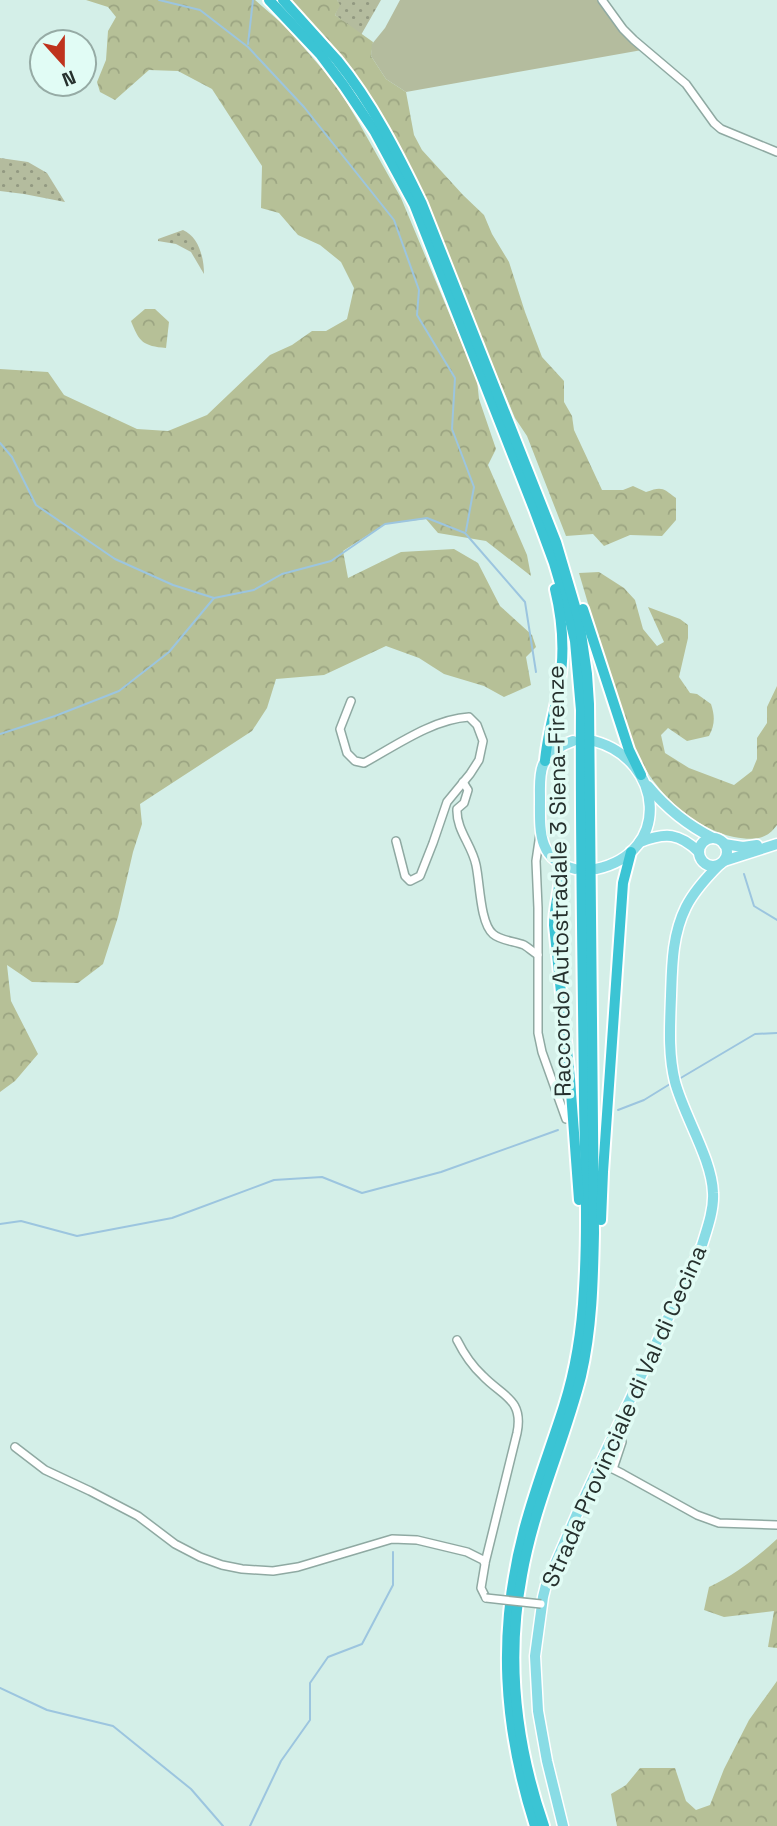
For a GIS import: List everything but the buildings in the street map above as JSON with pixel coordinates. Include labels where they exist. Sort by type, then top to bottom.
[{"type":"highway","name":"Raccordo Autostradale 3 Siena-Firenze","points":[[269,0],[312,45],[360,107],[414,204],[534,509],[561,583],[575,641],[580,698],[584,1289],[575,1366],[524,1528],[516,1562],[507,1646],[508,1699],[513,1736],[524,1791],[535,1826]]},
{"type":"highway","name":"Raccordo Autostradale 3 Siena-Firenze","points":[[283,0],[338,62],[402,161],[422,204],[556,542],[582,635],[587,684],[594,1245],[591,1306],[587,1345],[573,1404],[530,1538],[522,1576],[515,1641],[514,1688],[520,1733],[531,1789],[544,1826]]},
{"type":"highway","points":[[486,389],[488,411],[546,558],[560,611],[562,671],[545,761]]},
{"type":"highway","points":[[509,423],[521,437],[554,522],[629,750],[643,779]]},
{"type":"highway","points":[[573,1404],[587,1377],[596,1322],[603,1172],[623,883],[631,852]]},
{"type":"highway","points":[[545,1464],[545,1446],[573,1344],[579,1284],[578,1180],[554,925],[561,878],[556,862]]},
{"type":"main road","points":[[573,741],[555,750],[545,761],[540,778],[541,831],[544,846],[556,862],[575,869]]},
{"type":"main road","points":[[594,741],[623,753],[673,813],[697,830],[724,844],[747,847],[777,837]]},
{"type":"main road","points":[[596,869],[612,864],[631,852],[647,830],[650,806],[643,779]]},
{"type":"main road","points":[[640,842],[656,837],[675,836],[686,840],[706,864],[714,866],[777,844]]},
{"type":"main road","points":[[700,855],[705,841],[713,838]]},
{"type":"main road","points":[[721,863],[727,852],[724,844]]},
{"type":"main road","name":"Strada Provinciale di Val di Cecina","points":[[564,1826],[547,1761],[538,1711],[535,1656],[541,1604],[552,1572],[702,1245],[713,1193],[708,1170],[675,1084],[671,1059],[675,941],[684,911],[701,873],[700,855]]},
{"type":"main road","name":"Strada Provinciale di Val di Cecina","points":[[696,889],[721,863]]},
{"type":"street","points":[[602,0],[634,40],[685,84],[714,123],[721,129],[777,152]]},
{"type":"street","points":[[351,701],[340,729],[347,753],[355,761],[364,763],[433,726],[456,718],[469,717],[477,725],[483,741],[479,760],[447,802],[420,876],[410,881],[405,876],[396,841]]},
{"type":"street","points":[[463,782],[468,790],[464,803],[457,809],[457,819],[474,855],[488,928],[495,936],[524,945],[538,955]]},
{"type":"street","points":[[541,831],[536,851],[539,1044],[565,1119]]},
{"type":"street","points":[[536,869],[540,862],[556,862]]},
{"type":"street","points":[[457,1340],[467,1359],[479,1373],[513,1401],[519,1420],[481,1588],[486,1598],[541,1604]]},
{"type":"street","points":[[614,1434],[620,1436],[622,1443],[613,1469],[697,1515],[719,1523],[777,1525]]},
{"type":"street","points":[[15,1447],[45,1470],[138,1516],[175,1544],[200,1558],[222,1565],[273,1571],[298,1567],[393,1539],[417,1540],[467,1552],[483,1560],[485,1564]]},
{"type":"green space","points":[[86,0],[255,0],[286,27],[337,86],[401,198],[477,380],[479,399],[496,449],[488,465],[527,555],[531,576],[486,541],[438,533],[426,519],[385,524],[343,551],[348,578],[401,552],[454,549],[478,563],[500,606],[532,635],[536,647],[526,657],[531,685],[504,697],[484,686],[444,674],[419,658],[386,646],[324,675],[276,679],[267,708],[252,731],[140,804],[142,824],[103,964],[78,983],[32,982],[7,965],[11,1001],[38,1054],[15,1081],[0,1092],[0,369],[48,372],[64,395],[137,429],[168,431],[207,415],[270,355],[292,345],[312,331],[326,331],[347,319],[354,288],[341,262],[320,245],[298,235],[279,213],[261,208],[262,166],[212,89],[178,71],[149,70],[115,100],[100,92],[98,80],[106,60],[108,31],[116,17],[108,7]]},
{"type":"green space","points":[[290,0],[337,0],[340,5],[335,15],[373,42],[371,56],[386,79],[406,92],[414,135],[422,150],[484,215],[509,262],[542,357],[564,381],[564,402],[602,490],[623,490],[633,486],[646,492],[665,490],[676,498],[676,520],[662,536],[630,535],[604,546],[593,534],[566,536],[527,436],[515,418],[428,204],[401,148],[356,79]]},
{"type":"green space","points":[[337,0],[381,0],[361,35],[335,15],[339,5]]},
{"type":"green space","points":[[400,0],[600,0],[642,50],[406,92],[386,79],[371,56],[372,44],[385,28]]},
{"type":"green space","points":[[0,158],[28,162],[47,173],[65,202],[0,191]]},
{"type":"green space","points":[[183,230],[193,238],[199,249],[204,274],[191,252],[176,244],[158,241]]},
{"type":"green space","points":[[145,309],[155,309],[169,322],[166,348],[147,344],[137,334],[131,321]]},
{"type":"green space","points":[[599,572],[624,588],[635,600],[643,629],[657,646],[664,642],[648,607],[680,619],[688,625],[688,638],[679,677],[690,693],[697,694],[711,704],[713,724],[709,736],[687,741],[668,728],[661,735],[665,753],[689,768],[734,785],[752,771],[757,759],[757,738],[767,723],[767,707],[777,686],[777,825],[768,834],[753,839],[741,838],[704,826],[678,808],[647,771],[635,749],[579,573]]},
{"type":"green space","points":[[777,1539],[777,1648],[768,1647],[774,1611],[724,1617],[704,1610],[709,1587],[745,1566]]},
{"type":"green space","points":[[777,1681],[777,1826],[617,1826],[611,1794],[626,1785],[640,1768],[675,1768],[686,1801],[696,1810],[710,1805],[724,1769],[749,1720]]},
{"type":"waterway","points":[[159,0],[200,10],[248,47],[304,107],[394,220],[419,290],[417,315],[455,378],[452,429],[474,487],[466,531]]},
{"type":"waterway","points":[[248,44],[253,0]]},
{"type":"waterway","points":[[0,443],[12,457],[36,505],[115,559],[173,585],[214,598]]},
{"type":"waterway","points":[[0,734],[119,691],[169,652],[214,598],[254,590],[282,574],[331,561],[385,524],[427,518],[465,533],[525,602],[536,672]]},
{"type":"waterway","points":[[744,874],[754,906],[777,920]]},
{"type":"waterway","points":[[679,1079],[755,1034],[777,1033]]},
{"type":"waterway","points":[[618,1110],[644,1100],[670,1084]]},
{"type":"waterway","points":[[0,1224],[21,1221],[77,1236],[172,1218],[274,1180],[322,1177],[362,1193],[441,1172],[558,1130]]},
{"type":"waterway","points":[[250,1826],[281,1761],[310,1720],[310,1683],[328,1657],[362,1644],[393,1585],[393,1552]]},
{"type":"waterway","points":[[0,1688],[47,1710],[113,1726],[191,1789],[223,1826]]}]
